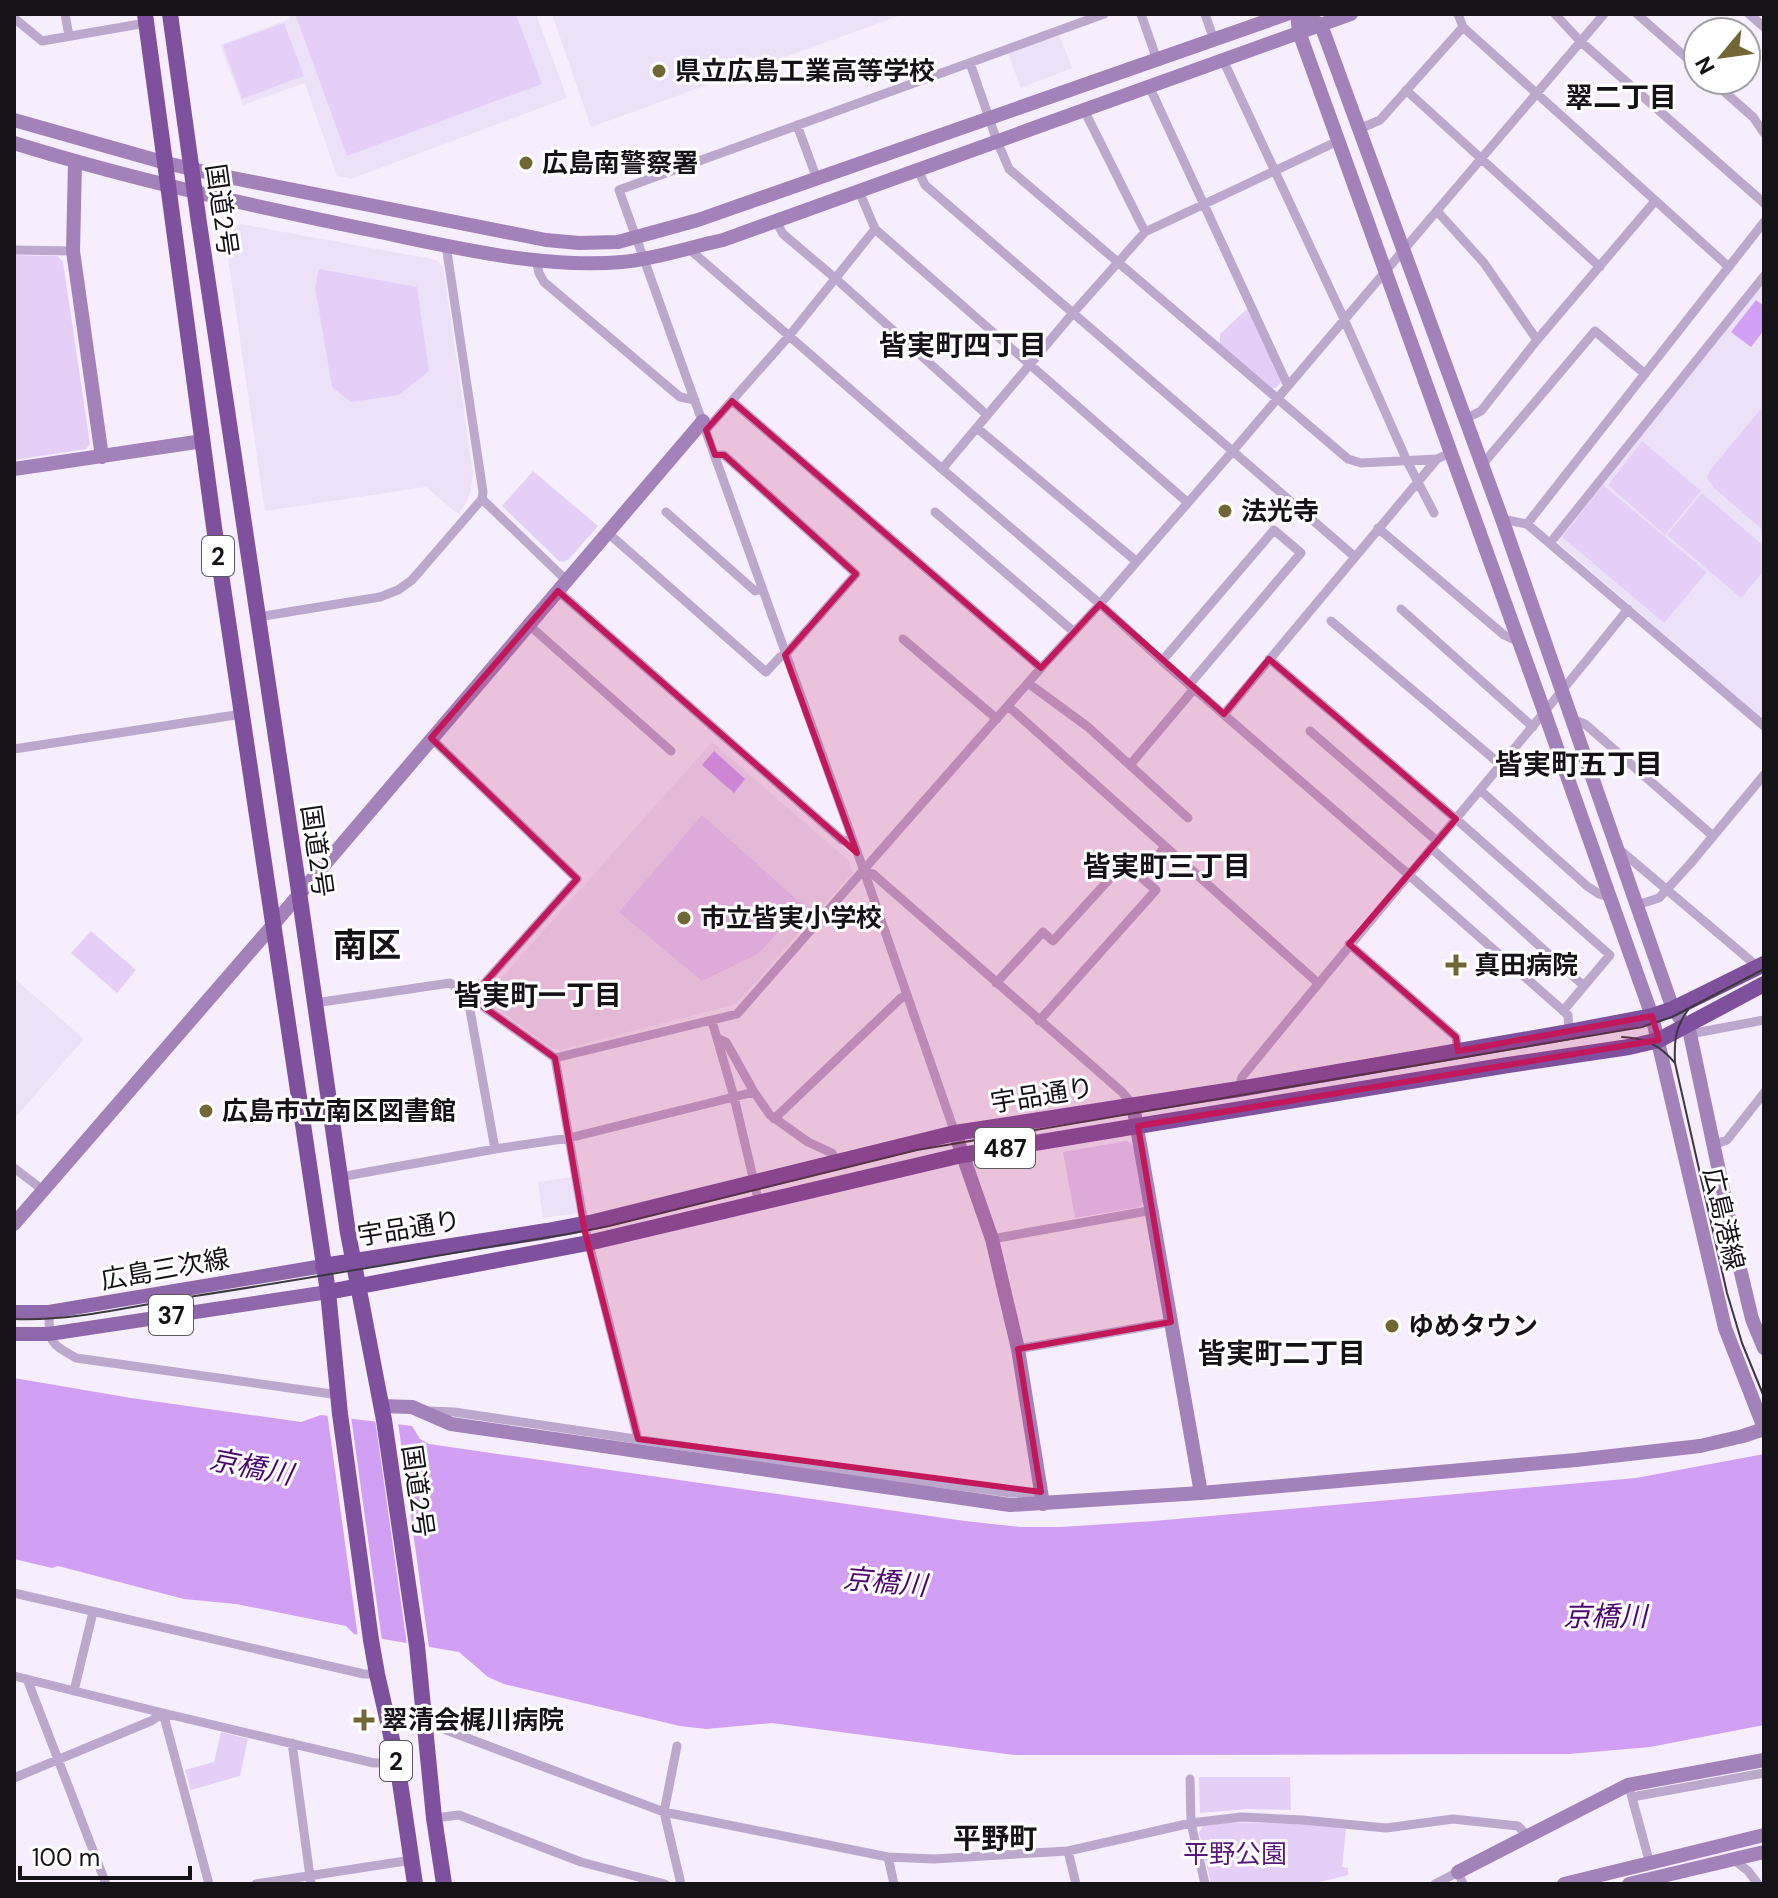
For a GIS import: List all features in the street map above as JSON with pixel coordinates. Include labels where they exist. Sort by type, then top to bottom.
[{"type":"highway","name":"国道2号","points":[[170,14],[352,1261],[382,1413],[417,1646],[434,1818],[444,1884]]},
{"type":"highway","name":"国道2号","points":[[145,18],[242,714],[328,1292],[340,1414],[371,1640],[397,1762],[415,1884]]},
{"type":"highway","name":"宇品通り","points":[[323,1266],[584,1224],[955,1133],[1239,1089],[1652,1016],[1761,966]]},
{"type":"highway","name":"宇品通り","points":[[328,1292],[588,1243],[962,1155],[1629,1047],[1688,1030],[1764,984]]},
{"type":"main road","name":"広島三次線","points":[[14,1312],[49,1312],[323,1266]]},
{"type":"main road","name":"広島三次線","points":[[14,1334],[49,1334],[328,1292]]},
{"type":"street","points":[[65,14],[69,36]]},
{"type":"street","points":[[1042,1498],[1018,1349],[992,1239],[864,871],[619,190],[1104,14]]},
{"type":"street","points":[[1141,14],[1157,60]]},
{"type":"street","points":[[1205,14],[1214,40]]},
{"type":"street","points":[[14,120],[192,169],[546,240],[618,242],[698,220],[1287,14]]},
{"type":"street","points":[[1300,14],[1321,25]]},
{"type":"street","name":"広島港線","points":[[1300,14],[1299,32],[1385,272],[1444,456],[1519,642],[1652,1016],[1725,1328],[1764,1428]]},
{"type":"street","points":[[14,143],[196,193],[446,245],[536,259],[620,262],[723,240],[1351,14]]},
{"type":"street","points":[[1458,14],[1463,27],[1729,267]]},
{"type":"street","points":[[1555,14],[1580,41],[1764,203]]},
{"type":"street","points":[[555,1058],[737,1014],[1232,452],[1604,14]]},
{"type":"street","points":[[1637,14],[1682,54]]},
{"type":"street","points":[[1749,14],[1764,27]]},
{"type":"street","points":[[14,18],[42,41],[145,18]]},
{"type":"street","name":"広島港線","points":[[1321,25],[1502,519],[1673,1009],[1688,1030],[1713,1145],[1764,1348]]},
{"type":"street","points":[[1359,129],[1380,120],[1463,27]]},
{"type":"street","points":[[1223,60],[1407,461],[1434,513]]},
{"type":"street","points":[[970,63],[1009,169],[1348,459],[1361,463],[1444,456]]},
{"type":"street","points":[[1149,86],[1288,386]]},
{"type":"street","points":[[1406,90],[1600,267]]},
{"type":"street","points":[[1729,96],[1753,117],[1764,133]]},
{"type":"street","points":[[1084,110],[1145,232]]},
{"type":"street","points":[[797,125],[817,179]]},
{"type":"street","points":[[942,469],[1145,232],[1338,141]]},
{"type":"street","points":[[75,162],[73,251],[102,457]]},
{"type":"street","points":[[918,170],[925,185],[1354,556]]},
{"type":"street","points":[[859,191],[875,229],[1187,502]]},
{"type":"street","points":[[1465,419],[1481,411],[1655,201]]},
{"type":"street","points":[[1437,211],[1484,263],[1537,340]]},
{"type":"street","points":[[776,221],[783,234],[987,415]]},
{"type":"street","points":[[1527,524],[1764,222]]},
{"type":"street","points":[[14,1224],[608,533],[789,336],[875,229]]},
{"type":"street","points":[[258,617],[380,597],[398,590],[412,580],[482,499],[446,245]]},
{"type":"street","points":[[688,247],[1568,1015],[1569,1032]]},
{"type":"street","points":[[14,250],[73,251]]},
{"type":"street","points":[[536,259],[544,282],[680,397],[695,400]]},
{"type":"street","points":[[1550,543],[1764,276]]},
{"type":"street","points":[[1482,465],[1595,331],[1645,374]]},
{"type":"street","points":[[732,401],[1041,668]]},
{"type":"street","points":[[977,428],[1136,561]]},
{"type":"street","points":[[14,469],[203,441]]},
{"type":"street","points":[[608,533],[766,672],[785,655],[856,574],[724,455],[715,455]]},
{"type":"street","points":[[1224,714],[1354,556],[1418,481],[1444,456]]},
{"type":"street","points":[[482,499],[563,586],[842,840],[852,841]]},
{"type":"street","points":[[666,512],[755,591],[762,589]]},
{"type":"street","points":[[935,512],[1074,632]]},
{"type":"street","points":[[1502,519],[1527,524],[1764,726]]},
{"type":"street","points":[[1378,528],[1504,635],[1519,642]]},
{"type":"street","points":[[1130,765],[1301,553],[1274,530],[1162,661]]},
{"type":"street","points":[[1401,609],[1533,727]]},
{"type":"street","points":[[1239,1089],[1242,1077],[1349,944],[1533,727],[1628,609]]},
{"type":"street","points":[[1331,621],[1501,765]]},
{"type":"street","points":[[529,625],[671,751]]},
{"type":"street","points":[[903,639],[997,719]]},
{"type":"street","points":[[1269,659],[1610,955],[1563,1011]]},
{"type":"street","points":[[1028,683],[1088,727],[1188,818]]},
{"type":"street","points":[[1008,706],[1318,983]]},
{"type":"street","points":[[14,749],[242,714]]},
{"type":"street","points":[[1571,719],[1585,724],[1713,836]]},
{"type":"street","points":[[1310,731],[1584,986]]},
{"type":"street","points":[[431,738],[577,879],[471,998],[470,1010],[495,1149]]},
{"type":"street","points":[[1637,905],[1659,898],[1667,890],[1764,775]]},
{"type":"street","points":[[1480,790],[1587,886],[1609,897]]},
{"type":"street","points":[[1139,876],[1165,847]]},
{"type":"street","points":[[1617,848],[1761,966]]},
{"type":"street","points":[[996,983],[1043,932],[1053,941],[1124,863],[1156,890],[1039,1021]]},
{"type":"street","points":[[864,871],[873,874],[1122,1092],[1133,1105],[1201,1493]]},
{"type":"street","points":[[1349,944],[1456,1037],[1458,1051]]},
{"type":"street","points":[[315,1003],[450,983],[555,1058],[588,1243],[638,1439]]},
{"type":"street","points":[[774,1119],[906,996]]},
{"type":"street","points":[[1688,1030],[1764,1020]]},
{"type":"street","points":[[712,1021],[759,1203]]},
{"type":"street","points":[[717,1038],[726,1042],[754,1092],[774,1119],[808,1142],[832,1153],[836,1163]]},
{"type":"street","points":[[340,1177],[569,1138],[754,1092]]},
{"type":"street","points":[[1713,1145],[1727,1140],[1764,1093]]},
{"type":"street","points":[[14,1168],[43,1190]]},
{"type":"street","points":[[992,1239],[1153,1210]]},
{"type":"street","points":[[49,1312],[49,1334],[54,1345],[76,1358],[339,1395]]},
{"type":"street","points":[[1018,1349],[1171,1322]]},
{"type":"street","points":[[382,1413],[412,1407],[443,1421],[466,1426],[1010,1505],[1042,1498],[1201,1493],[1654,1451],[1700,1446],[1764,1428]]},
{"type":"street","points":[[422,1411],[454,1412],[1042,1498]]},
{"type":"street","points":[[14,1593],[364,1674],[377,1674]]},
{"type":"street","points":[[74,1691],[93,1612]]},
{"type":"street","points":[[14,1676],[374,1763],[397,1762]]},
{"type":"street","points":[[27,1679],[106,1884]]},
{"type":"street","points":[[14,1778],[151,1721],[163,1713]]},
{"type":"street","points":[[163,1713],[209,1884]]},
{"type":"street","points":[[424,1727],[438,1727],[664,1812],[888,1857],[934,1859],[1068,1851],[1191,1823],[1255,1816],[1386,1828],[1453,1819],[1518,1826],[1528,1836]]},
{"type":"street","points":[[292,1743],[310,1880]]},
{"type":"street","points":[[677,1746],[664,1812],[681,1884]]},
{"type":"street","points":[[1435,1884],[1461,1878],[1528,1836],[1630,1791],[1764,1760]]},
{"type":"street","points":[[1630,1791],[1764,1773]]},
{"type":"street","points":[[1190,1779],[1191,1823],[1205,1884]]},
{"type":"street","points":[[1630,1791],[1650,1864]]},
{"type":"street","points":[[434,1818],[459,1815],[627,1880],[665,1884]]},
{"type":"street","points":[[1572,1883],[1764,1835]]},
{"type":"street","points":[[1068,1851],[1076,1884]]},
{"type":"street","points":[[1629,1884],[1764,1852]]},
{"type":"street","points":[[888,1857],[894,1884]]},
{"type":"street","points":[[1733,1859],[1758,1884]]},
{"type":"street","points":[[256,1884],[310,1880],[412,1860]]},
{"type":"highlighted area","points":[[732,401],[1041,668],[1100,604],[1224,714],[1269,659],[1456,819],[1349,944],[1456,1037],[1458,1051],[1652,1016],[1659,1040],[1138,1126],[1171,1322],[1018,1349],[1041,1492],[638,1439],[584,1228],[555,1058],[471,998],[577,879],[431,738],[558,591],[857,853],[785,655],[856,574],[724,455],[715,455],[706,430]]},
{"type":"shaded area","points":[[288,14],[536,14],[567,98],[351,179],[337,176],[305,83],[243,105],[220,45],[289,19]]},
{"type":"shaded area","name":"県立広島工業高等学校","points":[[552,14],[904,14],[591,127]]},
{"type":"shaded area","points":[[1059,34],[1072,68],[1021,88],[1008,53]]},
{"type":"shaded area","points":[[240,224],[437,260],[443,267],[473,474],[466,503],[458,514],[426,487],[265,511],[225,237]]},
{"type":"shaded area","points":[[1764,283],[1764,720],[1556,541]]},
{"type":"shaded area","name":"市立皆実小学校","points":[[712,742],[848,860],[853,872],[736,1004],[560,1050],[553,1049],[488,1002],[485,996]]},
{"type":"shaded area","points":[[14,978],[84,1039],[14,1119]]},
{"type":"shaded area","points":[[573,1177],[578,1213],[543,1218],[538,1182]]},
{"type":"green space","points":[[295,14],[516,14],[542,84],[347,156]]},
{"type":"green space","points":[[284,23],[304,76],[242,99],[223,45]]},
{"type":"green space","points":[[14,255],[58,256],[63,262],[90,444],[86,449],[14,460]]},
{"type":"green space","points":[[319,269],[417,287],[429,371],[399,395],[351,402],[332,387],[315,287]]},
{"type":"green space","points":[[1247,309],[1280,376],[1281,382],[1276,388],[1272,388],[1220,345],[1220,334]]},
{"type":"green space","points":[[1764,405],[1764,531],[1714,488],[1707,478],[1710,470]]},
{"type":"green space","points":[[1642,441],[1701,491],[1665,535],[1608,485]]},
{"type":"green space","points":[[533,471],[598,526],[564,562],[559,561],[502,506]]},
{"type":"green space","points":[[1603,485],[1707,572],[1664,623],[1562,537]]},
{"type":"green space","points":[[1702,493],[1764,546],[1764,571],[1741,598],[1667,535]]},
{"type":"green space","points":[[702,815],[803,905],[758,954],[702,981],[619,912]]},
{"type":"green space","points":[[91,931],[136,970],[117,993],[71,953]]},
{"type":"green space","points":[[1127,1141],[1135,1147],[1145,1201],[1140,1207],[1075,1218],[1063,1152]]},
{"type":"green space","points":[[221,1732],[248,1739],[240,1776],[191,1790],[185,1770],[214,1762]]},
{"type":"green space","points":[[1199,1777],[1290,1777],[1291,1810],[1200,1813]]},
{"type":"green space","name":"平野公園","points":[[1228,1822],[1346,1829],[1342,1867],[1348,1868],[1348,1875],[1312,1884],[1211,1884],[1199,1832],[1203,1826]]},
{"type":"water","points":[[1756,300],[1764,306],[1764,330],[1751,347],[1731,332]]},
{"type":"water","points":[[714,751],[745,779],[734,793],[702,765]]},
{"type":"water","name":"京橋川","points":[[14,1378],[301,1422],[321,1415],[412,1426],[420,1439],[429,1444],[1020,1527],[1154,1521],[1636,1478],[1764,1454],[1764,1725],[1650,1747],[1569,1754],[1166,1755],[1014,1755],[772,1723],[706,1729],[680,1726],[504,1684],[488,1677],[459,1652],[354,1634],[346,1626],[236,1604],[184,1599],[58,1566],[52,1568],[14,1559]]},
{"type":"pier","points":[[327,1412],[351,1416],[382,1641],[358,1638]]},
{"type":"pier","points":[[375,1419],[398,1422],[429,1648],[407,1645]]},
{"type":"tram line","points":[[14,1319],[59,1318],[104,1312],[568,1234],[917,1150],[1642,1027],[1672,1017],[1764,969]]},
{"type":"tram line","points":[[1688,1010],[1676,1035],[1675,1063],[1727,1293],[1742,1343],[1764,1397]]},
{"type":"tram line","points":[[1622,1037],[1652,1044],[1675,1063]]},
{"type":"place","name":"県立広島工業高等学校","points":[[659,71]]},
{"type":"place","name":"広島南警察署","points":[[526,163]]},
{"type":"place","name":"法光寺","points":[[1225,511]]},
{"type":"place","name":"市立皆実小学校","points":[[684,918]]},
{"type":"place","name":"真田病院","points":[[1456,965]]},
{"type":"place","name":"広島市立南区図書館","points":[[206,1111]]},
{"type":"place","name":"ゆめタウン","points":[[1392,1326]]},
{"type":"place","name":"翠清会梶川病院","points":[[364,1720]]},
{"type":"district","name":"翠二丁目","points":[[1621,97]]},
{"type":"district","name":"皆実町四丁目","points":[[963,345]]},
{"type":"district","name":"皆実町五丁目","points":[[1579,764]]},
{"type":"district","name":"皆実町三丁目","points":[[1167,866]]},
{"type":"district","name":"南区","points":[[367,945]]},
{"type":"district","name":"皆実町一丁目","points":[[538,995]]},
{"type":"district","name":"皆実町二丁目","points":[[1282,1353]]},
{"type":"district","name":"平野町","points":[[995,1838]]}]
